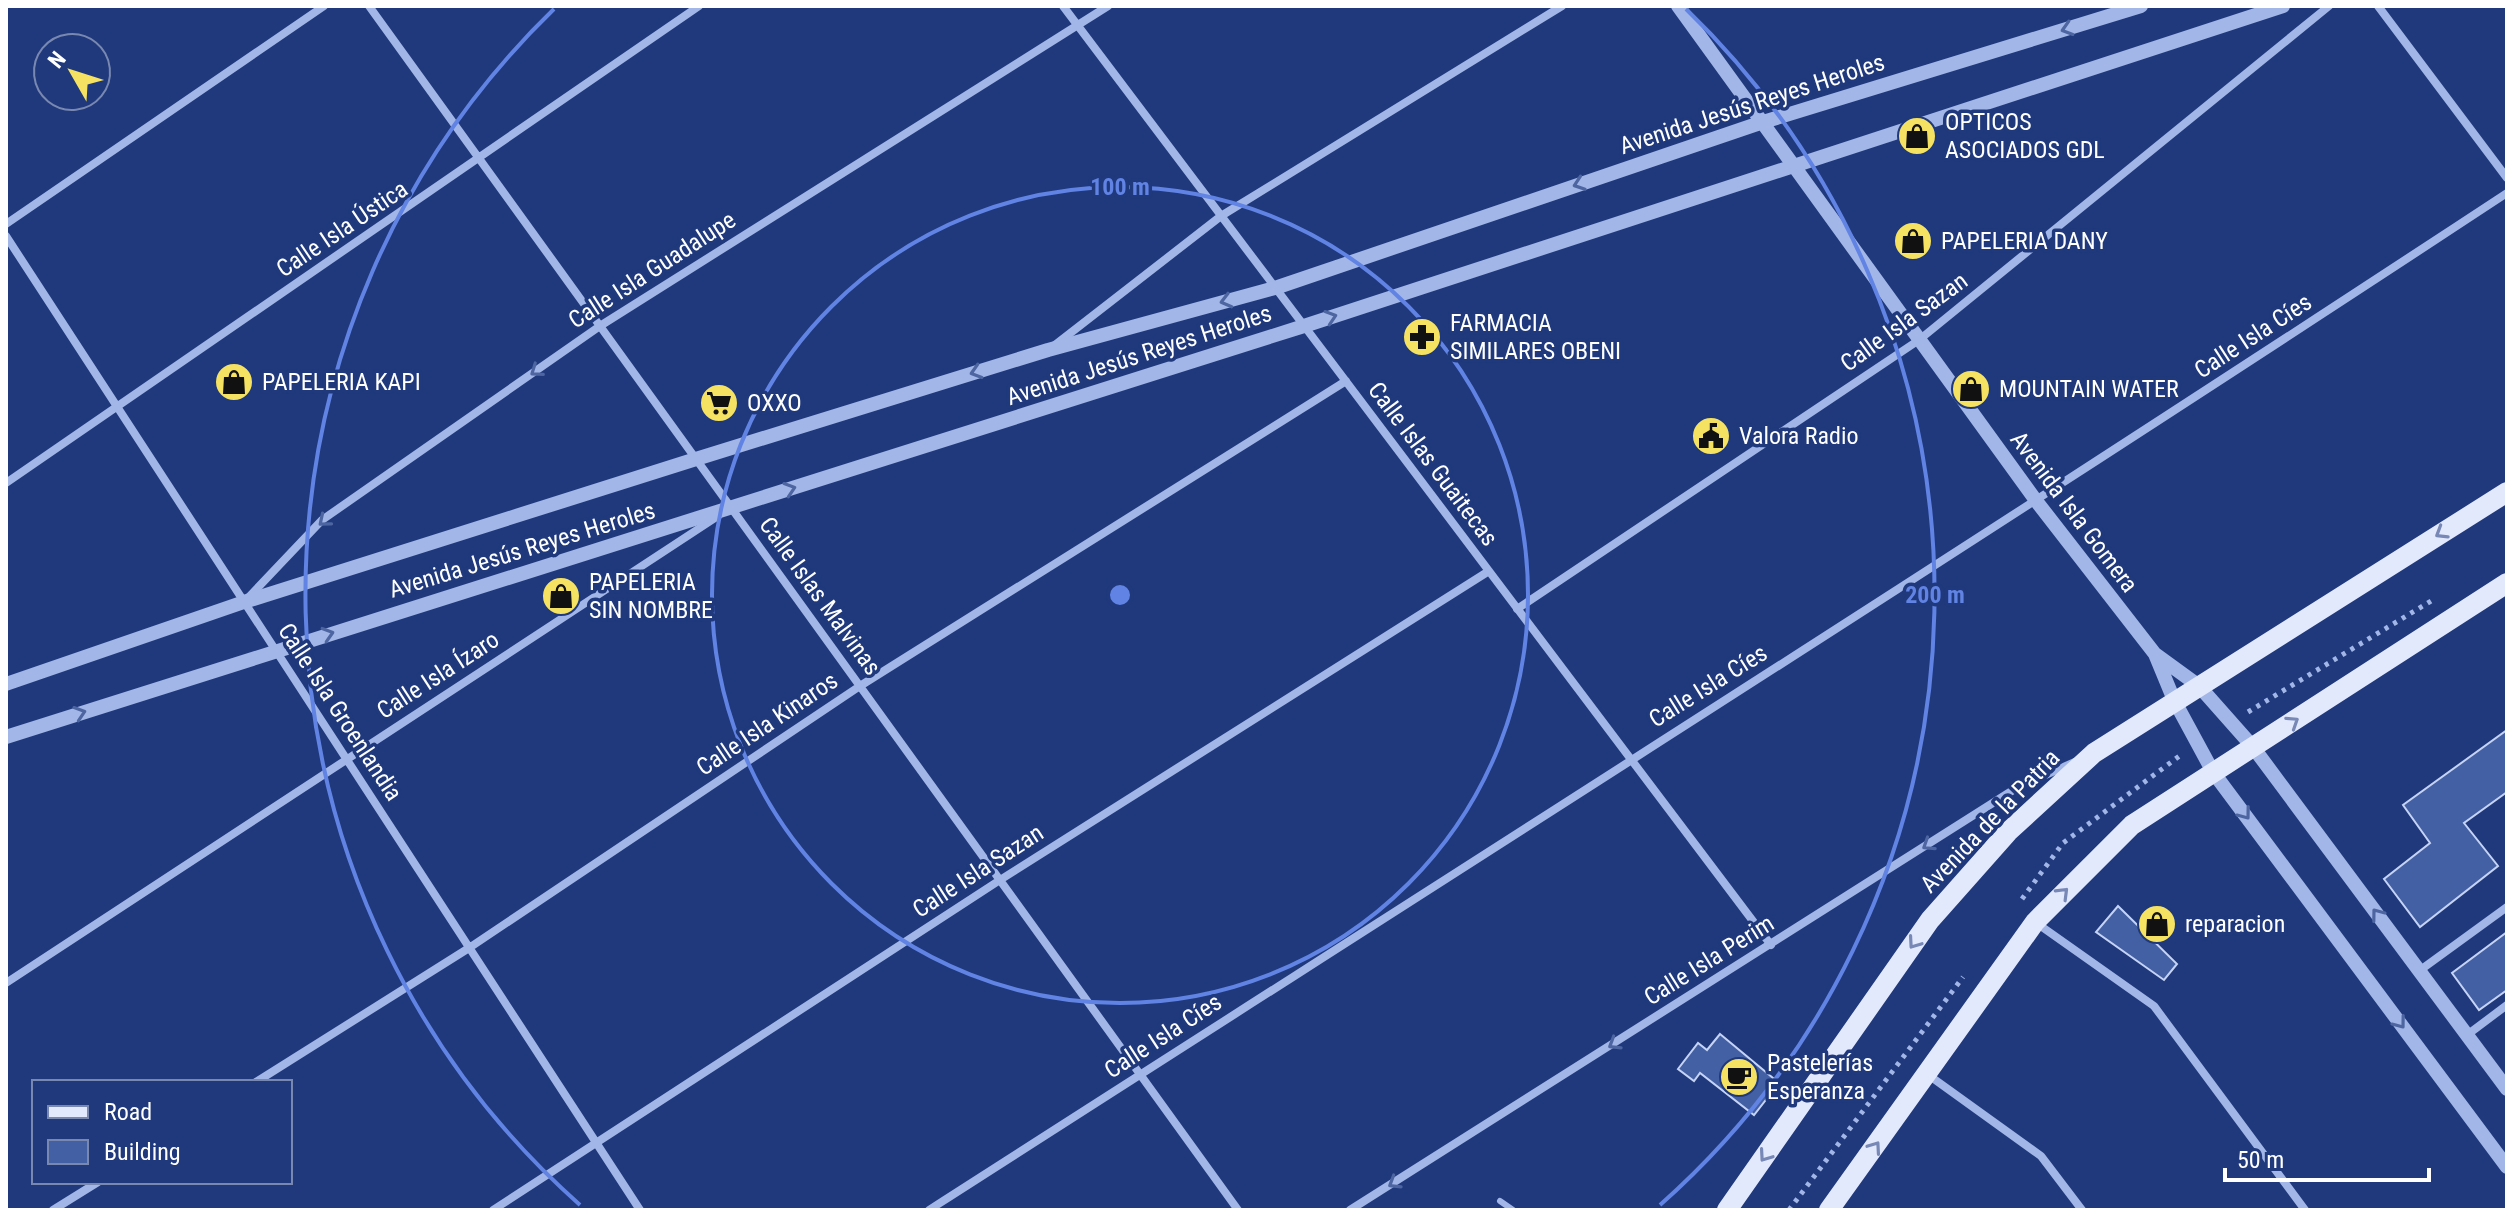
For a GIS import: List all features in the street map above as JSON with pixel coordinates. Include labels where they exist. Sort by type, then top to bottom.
[{"type":"main road","name":"Avenida de la Patria","points":[[1727,1210],[1930,920],[2008,832],[2094,753],[2507,492]]},
{"type":"main road","points":[[1839,1206],[1926,1074],[2035,922],[2132,825],[2507,583]]},
{"type":"street","points":[[6,224],[324,6]]},
{"type":"street","name":"Calle Islas Malvinas","points":[[369,6],[1238,1210]]},
{"type":"street","name":"Calle Isla Ústica","points":[[6,483],[480,160],[699,6]]},
{"type":"street","name":"Calle Islas Guaitecas","points":[[1063,6],[1771,945]]},
{"type":"street","name":"Calle Isla Guadalupe","points":[[244,602],[322,520],[600,326],[1108,6]]},
{"type":"street","points":[[1048,350],[1221,216],[1562,6]]},
{"type":"street","name":"Avenida Isla Gomera","points":[[1678,6],[2037,502],[2155,654],[2174,700],[2213,772],[2507,1167]]},
{"type":"street","name":"Avenida Jesús Reyes Heroles","points":[[6,684],[244,602],[696,459],[1048,350],[1275,288],[1760,123],[2141,6]]},
{"type":"street","name":"Avenida Jesús Reyes Heroles","points":[[6,737],[1304,326],[2283,6]]},
{"type":"street","name":"Calle Isla Sazan","points":[[1517,609],[1919,340],[2329,6]]},
{"type":"street","points":[[2378,6],[2507,178]]},
{"type":"street","name":"Calle Isla Cíes","points":[[929,1210],[1629,759],[2037,502],[2507,193]]},
{"type":"street","name":"Calle Isla Groenlandia","points":[[6,236],[640,1210]]},
{"type":"street","name":"Calle Isla Kinaros","points":[[259,1080],[469,948],[860,686],[1346,381]]},
{"type":"street","name":"Calle Isla Ízaro","points":[[6,983],[732,507]]},
{"type":"street","name":"Calle Isla Sazan","points":[[493,1210],[1000,880],[1489,571]]},
{"type":"street","name":"Avenida Isla Gomera","points":[[2155,654],[2199,686],[2253,747],[2507,1089]]},
{"type":"street","name":"Calle Isla Perim","points":[[1350,1210],[2018,787],[2094,753]]},
{"type":"street","points":[[2419,971],[2506,909]]},
{"type":"street","points":[[2035,922],[2154,1006],[2305,1210]]},
{"type":"street","points":[[2467,1035],[2507,1005]]},
{"type":"street","points":[[1926,1074],[2041,1156],[2082,1210]]},
{"type":"street","points":[[53,1210],[95,1184]]},
{"type":"lane","points":[[1500,1201],[1513,1210]]},
{"type":"building","points":[[2507,730],[2507,792],[2464,823],[2498,866],[2420,927],[2384,879],[2430,843],[2403,805]]},
{"type":"building","points":[[2118,906],[2177,964],[2164,980],[2096,932]]},
{"type":"building","points":[[2507,932],[2507,990],[2479,1010],[2452,973]]},
{"type":"building","name":"Pastelerías Esperanza","points":[[1720,1034],[1779,1083],[1754,1115],[1700,1073],[1694,1081],[1678,1069],[1698,1043],[1707,1050]]},
{"type":"place","name":"OPTICOS ASOCIADOS GDL","points":[[1917,136]]},
{"type":"place","name":"PAPELERIA DANY","points":[[1913,241]]},
{"type":"place","name":"FARMACIA SIMILARES OBENI","points":[[1422,337]]},
{"type":"place","name":"PAPELERIA KAPI","points":[[234,382]]},
{"type":"place","name":"MOUNTAIN WATER","points":[[1971,389]]},
{"type":"place","name":"OXXO","points":[[719,403]]},
{"type":"place","name":"Valora Radio","points":[[1711,436]]},
{"type":"place","name":"PAPELERIA SIN NOMBRE","points":[[561,596]]},
{"type":"place","name":"reparacion","points":[[2157,924]]},
{"type":"place","name":"Pastelerías Esperanza","points":[[1739,1077]]}]
